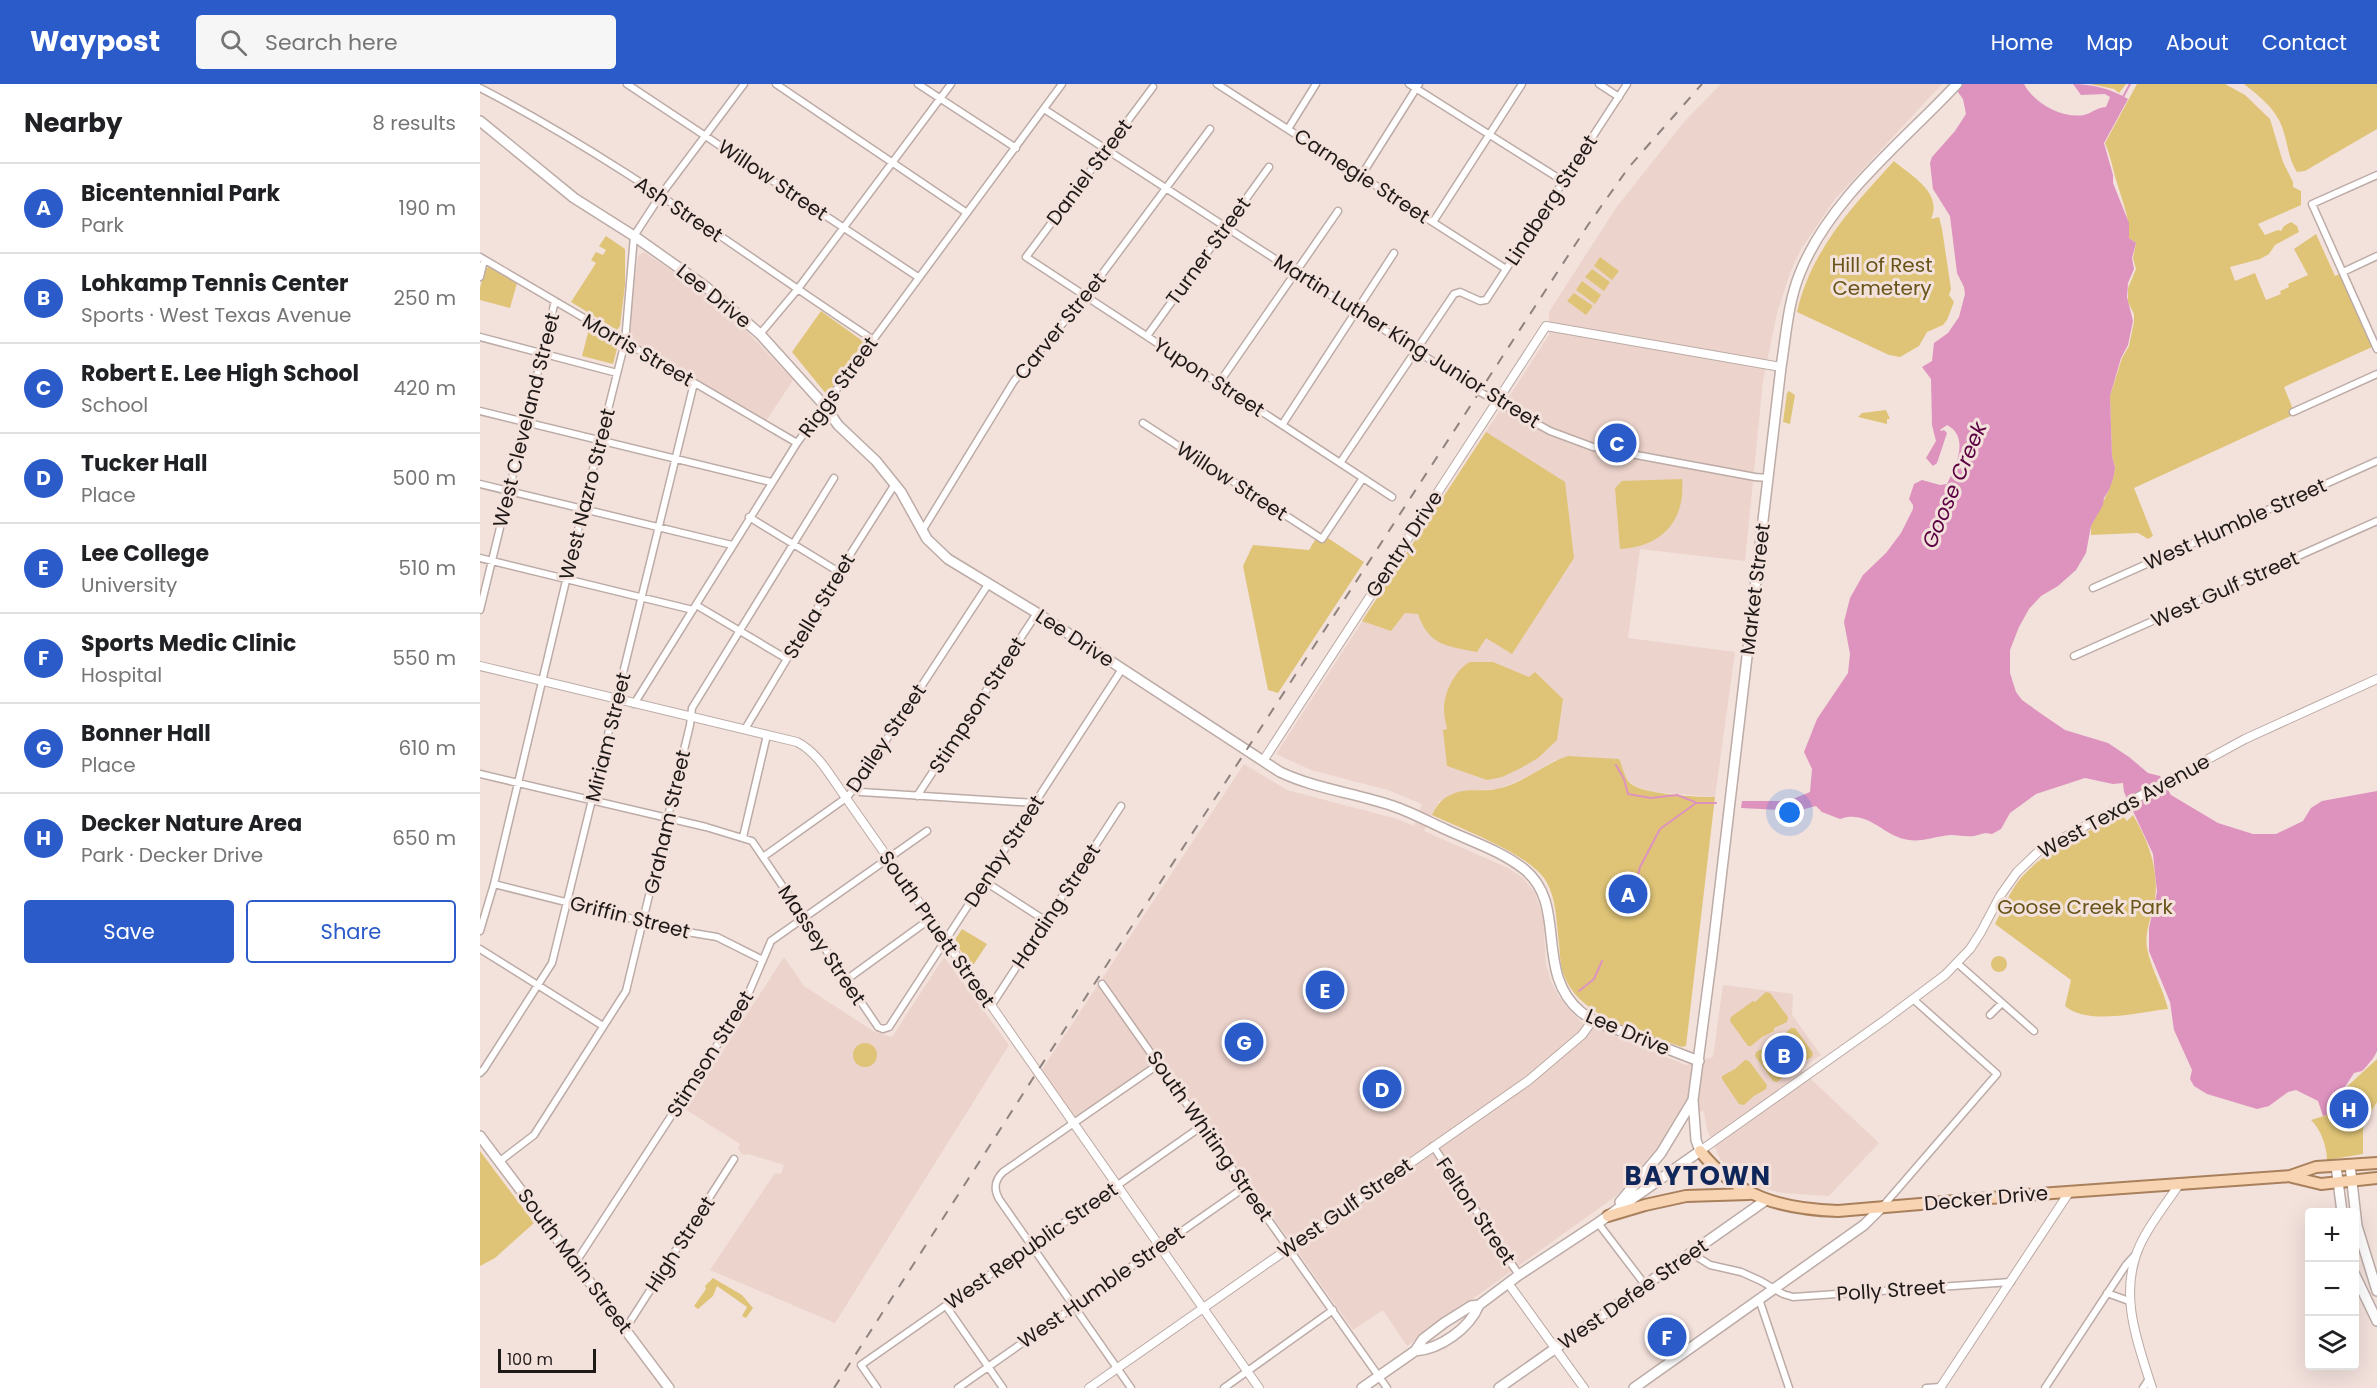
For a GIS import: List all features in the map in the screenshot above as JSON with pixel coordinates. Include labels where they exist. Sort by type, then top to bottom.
[{"type":"main road","name":"Market Street","points":[[1700,1151],[1696,1140],[1693,1100],[1781,367],[1792,302],[1799,274],[1811,247],[1840,204],[1957,84]]},
{"type":"main road","name":"Lee Drive","points":[[480,121],[574,198],[634,236],[706,287],[760,334],[824,405],[838,425],[876,461],[895,484],[934,548],[948,559],[1037,613],[1263,761],[1307,784],[1394,806],[1506,857],[1526,871],[1543,896],[1550,925],[1553,966],[1562,989],[1572,1004],[1593,1020],[1699,1061]]},
{"type":"main road","points":[[1603,1220],[1661,1153],[1693,1100]]},
{"type":"main road","name":"South Main Street","points":[[480,1136],[669,1388]]},
{"type":"main road","name":"Decker Drive","points":[[1700,1151],[1736,1187],[1750,1194],[1809,1210],[1858,1211],[2070,1191],[2290,1176],[2316,1167],[2377,1163]]},
{"type":"main road","name":"West Texas Avenue","points":[[1362,1388],[1415,1351],[1423,1339],[1444,1323],[1472,1306],[1479,1305],[1700,1151]]},
{"type":"main road","points":[[2350,1165],[2357,1226],[2375,1287]]},
{"type":"main road","points":[[2336,1166],[2341,1208]]},
{"type":"main road","name":"Decker Drive","points":[[2290,1176],[2321,1184],[2377,1178]]},
{"type":"main road","points":[[1603,1220],[1645,1205],[1686,1196],[1750,1194]]},
{"type":"main road","name":"West Defee Street","points":[[1499,1388],[1766,1200]]},
{"type":"main road","points":[[1634,1388],[1864,1225],[1882,1207]]},
{"type":"main road","points":[[2360,1286],[2377,1322]]},
{"type":"main road","name":"West Texas Avenue","points":[[1415,1351],[1428,1350],[1444,1342],[1475,1315],[1479,1305]]},
{"type":"street","name":"Willow Street","points":[[627,84],[918,277]]},
{"type":"street","name":"West Nazro Street","points":[[480,931],[494,884],[625,342],[634,236],[660,196],[744,84]]},
{"type":"street","points":[[776,84],[967,213]]},
{"type":"street","points":[[918,84],[1016,148]]},
{"type":"street","points":[[760,334],[797,290],[951,84]]},
{"type":"street","name":"Riggs Street","points":[[634,704],[797,443],[1062,84]]},
{"type":"street","name":"Carnegie Street","points":[[1217,84],[1506,269]]},
{"type":"street","points":[[1288,129],[1316,84]]},
{"type":"street","points":[[1409,84],[1418,86],[1563,182]]},
{"type":"street","points":[[1433,222],[1522,84]]},
{"type":"street","points":[[1599,84],[1619,96]]},
{"type":"street","name":"Lindberg Street","points":[[1415,350],[1454,294],[1460,292],[1484,301],[1627,84]]},
{"type":"street","points":[[1361,176],[1418,86]]},
{"type":"street","name":"Daniel Street","points":[[1026,257],[1153,87]]},
{"type":"street","name":"Ash Street","points":[[480,88],[570,139],[660,196],[872,339]]},
{"type":"street","name":"Martin Luther King Junior Street","points":[[1044,109],[1496,402],[1550,431],[1593,447],[1768,478]]},
{"type":"street","name":"Carver Street","points":[[922,531],[1014,381],[1085,297],[1210,129]]},
{"type":"street","name":"Turner Street","points":[[1147,336],[1269,167]]},
{"type":"street","points":[[2377,175],[2312,204],[2375,339],[2377,349]]},
{"type":"street","points":[[1219,383],[1338,211]]},
{"type":"street","points":[[1282,424],[1394,253]]},
{"type":"street","points":[[2343,272],[2377,256]]},
{"type":"street","name":"Yupon Street","points":[[1026,257],[1392,497]]},
{"type":"street","points":[[480,277],[482,258]]},
{"type":"street","name":"Morris Street","points":[[482,258],[797,443]]},
{"type":"street","name":"West Cleveland Street","points":[[480,610],[555,301]]},
{"type":"street","name":"Gentry Drive","points":[[1263,761],[1546,326],[1781,367]]},
{"type":"street","points":[[480,338],[617,373]]},
{"type":"street","points":[[1340,463],[1415,350]]},
{"type":"street","points":[[2293,412],[2377,374]]},
{"type":"street","name":"Miriam Street","points":[[480,1072],[552,963],[694,383]]},
{"type":"street","points":[[480,411],[771,482]]},
{"type":"street","name":"Willow Street","points":[[1143,423],[1322,539],[1363,478]]},
{"type":"street","name":"West Humble Street","points":[[2093,588],[2377,461]]},
{"type":"street","name":"Graham Street","points":[[500,1161],[534,1135],[626,991],[692,717],[692,708],[834,478]]},
{"type":"street","points":[[480,484],[732,545]]},
{"type":"street","name":"Stella Street","points":[[745,729],[839,572],[895,484]]},
{"type":"street","points":[[749,517],[794,542],[839,572]]},
{"type":"street","name":"West Gulf Street","points":[[2074,656],[2377,521]]},
{"type":"street","points":[[480,558],[641,598],[694,608],[787,659]]},
{"type":"street","name":"Dailey Street","points":[[763,857],[846,798],[854,789],[989,583]]},
{"type":"street","name":"Stimpson Street","points":[[917,796],[1037,613]]},
{"type":"street","name":"South Pruett Street","points":[[480,666],[745,729],[806,746],[846,798],[1259,1388]]},
{"type":"street","name":"Denby Street","points":[[883,1029],[889,1028],[1122,669]]},
{"type":"street","name":"West Texas Avenue","points":[[1700,1151],[1931,987],[1957,963],[1981,932],[2000,896],[2017,872],[2039,851],[2245,739],[2377,679]]},
{"type":"street","points":[[743,837],[767,735]]},
{"type":"street","points":[[480,774],[743,837],[752,841],[763,857]]},
{"type":"street","points":[[854,789],[861,792],[1035,803]]},
{"type":"street","name":"Harding Street","points":[[991,1006],[1121,806]]},
{"type":"street","name":"Stimson Street","points":[[576,1262],[744,1004],[771,941],[927,831]]},
{"type":"street","name":"Massey Street","points":[[763,857],[802,918],[878,1027],[883,1029]]},
{"type":"street","points":[[984,881],[1046,921]]},
{"type":"street","name":"Griffin Street","points":[[494,884],[643,922],[717,937],[763,960]]},
{"type":"street","points":[[846,980],[930,919]]},
{"type":"street","points":[[480,949],[603,1026]]},
{"type":"street","points":[[1957,963],[2034,1031]]},
{"type":"street","name":"South Whiting Street","points":[[1102,984],[1387,1388]]},
{"type":"street","points":[[1882,1207],[1997,1074],[1913,999]]},
{"type":"street","points":[[1990,1015],[2002,1003]]},
{"type":"street","name":"West Gulf Street","points":[[1089,1388],[1529,1080],[1582,1035],[1593,1020]]},
{"type":"street","points":[[1131,1388],[999,1199],[995,1192],[995,1184],[1003,1172],[1159,1064]]},
{"type":"street","name":"West Republic Street","points":[[877,1388],[861,1365],[1202,1126]]},
{"type":"street","name":"Felton Street","points":[[1433,1146],[1519,1275]]},
{"type":"street","name":"High Street","points":[[626,1328],[734,1159]]},
{"type":"street","points":[[2152,1388],[2131,1318],[2129,1301],[2132,1267],[2145,1235],[2180,1183]]},
{"type":"street","name":"West Humble Street","points":[[958,1388],[1245,1186]]},
{"type":"street","points":[[1926,1388],[1941,1387],[2070,1191]]},
{"type":"street","points":[[1603,1220],[1646,1286]]},
{"type":"street","name":"Polly Street","points":[[1691,1253],[1710,1265],[1742,1272],[1793,1297],[2011,1282]]},
{"type":"street","points":[[2045,1388],[2126,1264],[2136,1255]]},
{"type":"street","name":"Felton Street","points":[[1508,1283],[1584,1388]]},
{"type":"street","points":[[2360,1286],[2375,1287]]},
{"type":"street","points":[[2108,1293],[2129,1301]]},
{"type":"street","points":[[1759,1299],[1789,1388]]},
{"type":"street","points":[[946,1306],[1003,1388]]},
{"type":"street","points":[[1224,1388],[1333,1310]]},
{"type":"street","points":[[2143,1388],[2149,1379]]},
{"type":"shaded area","points":[[1721,84],[1942,84],[1835,199],[1801,249],[1790,273],[1777,313],[1763,381],[1745,561],[1640,549],[1628,638],[1735,652],[1715,797],[1652,792],[1628,781],[1555,760],[1525,778],[1497,789],[1475,790],[1439,801],[1424,831],[1508,868],[1523,878],[1535,893],[1543,917],[1546,965],[1551,981],[1559,997],[1581,1022],[1686,1065],[1713,1057],[1723,985],[1793,994],[1792,1015],[1821,1055],[1800,1069],[1879,1143],[1829,1196],[1783,1193],[1758,1187],[1721,1160],[1707,1130],[1704,1111],[1676,1116],[1658,1148],[1636,1177],[1616,1196],[1407,1346],[1383,1310],[1353,1330],[1161,1058],[1075,1119],[1041,1071],[1244,764],[1287,790],[1397,819],[1414,826],[1422,804],[1388,790],[1311,770],[1276,754],[1549,335],[1549,312],[1616,208],[1684,122]]},
{"type":"shaded area","points":[[644,252],[696,287],[735,319],[793,380],[766,421],[627,339],[638,256]]},
{"type":"shaded area","points":[[784,957],[804,986],[873,1031],[892,1037],[944,957],[1009,1045],[835,1323],[710,1270],[775,1173],[781,1174],[784,1165],[748,1154],[743,1155],[738,1149],[740,1144],[685,1109]]},
{"type":"green space","points":[[2090,84],[2126,84],[2119,93],[2114,89]]},
{"type":"green space","points":[[2137,84],[2225,84],[2245,95],[2270,119],[2293,187],[2301,191],[2301,205],[2258,224],[2265,235],[2281,231],[2291,222],[2297,226],[2299,232],[2275,245],[2269,254],[2260,259],[2230,267],[2235,281],[2255,273],[2266,300],[2281,294],[2280,291],[2289,287],[2288,284],[2308,275],[2294,249],[2316,234],[2335,276],[2340,274],[2372,347],[2284,387],[2295,414],[2134,488],[2153,536],[2148,539],[2138,533],[2091,535],[2091,526],[2109,490],[2115,468],[2112,456],[2110,396],[2122,358],[2129,346],[2134,322],[2134,314],[2128,302],[2128,288],[2136,269],[2133,258],[2136,243],[2129,238],[2126,211],[2105,143]]},
{"type":"green space","points":[[2244,84],[2377,84],[2377,129],[2305,171],[2297,172],[2277,116]]},
{"type":"green space","name":"Hill of Rest Cemetery","points":[[1894,161],[1923,186],[1933,201],[1934,209],[1931,219],[1939,217],[1951,289],[1949,295],[1954,302],[1943,325],[1927,332],[1919,346],[1900,357],[1889,355],[1797,312],[1812,269],[1835,230]]},
{"type":"green space","points":[[606,236],[625,249],[625,285],[620,326],[617,330],[571,302],[596,263],[591,260],[596,252],[603,255],[606,250],[599,246]]},
{"type":"green space","points":[[1600,257],[1619,271],[1612,280],[1594,266]]},
{"type":"green space","points":[[489,267],[517,283],[510,308],[480,300],[480,288],[485,269]]},
{"type":"green space","points":[[1592,269],[1610,282],[1604,291],[1585,277]]},
{"type":"green space","points":[[1582,281],[1601,295],[1595,304],[1576,290]]},
{"type":"green space","points":[[1574,293],[1593,306],[1586,315],[1567,301]]},
{"type":"green space","points":[[821,311],[864,342],[827,395],[792,352]]},
{"type":"green space","points":[[589,329],[618,345],[613,364],[582,356]]},
{"type":"green space","points":[[1789,391],[1795,395],[1790,424],[1783,422]]},
{"type":"green space","points":[[1886,410],[1890,419],[1887,419],[1887,424],[1858,417],[1862,413]]},
{"type":"green space","points":[[1486,432],[1565,482],[1574,558],[1512,654],[1486,638],[1477,652],[1440,643],[1428,633],[1418,614],[1405,613],[1391,631],[1362,621]]},
{"type":"green space","points":[[1682,479],[1680,507],[1668,529],[1648,543],[1620,549],[1615,488],[1622,481]]},
{"type":"green space","points":[[1328,538],[1364,562],[1278,693],[1268,690],[1243,566],[1253,545],[1309,550],[1315,540]]},
{"type":"green space","points":[[1470,662],[1493,662],[1529,677],[1535,672],[1563,699],[1557,740],[1538,758],[1502,777],[1487,780],[1447,766],[1443,730],[1447,729],[1444,710],[1446,696],[1455,676]]},
{"type":"green space","points":[[1568,756],[1619,759],[1628,781],[1643,789],[1669,794],[1715,797],[1686,1046],[1682,1047],[1614,1022],[1583,1002],[1572,990],[1563,971],[1554,903],[1550,888],[1538,871],[1511,852],[1432,815],[1441,801],[1451,795],[1506,786]]},
{"type":"green space","name":"Goose Creek Park","points":[[2121,814],[2127,821],[2133,815],[2148,845],[2154,866],[2155,899],[2146,942],[2151,963],[2168,1009],[2100,1017],[2075,1012],[2065,1006],[2071,980],[1995,924],[2017,883],[2027,871],[2065,844]]},
{"type":"green space","points":[[962,929],[987,944],[972,967],[954,941]]},
{"type":"green space","points":[[1999,956],[2005,958],[2007,964],[2005,970],[1999,972],[1993,970],[1991,964],[1993,958]]},
{"type":"green space","points":[[1766,992],[1770,993],[1788,1017],[1787,1022],[1748,1046],[1730,1021],[1731,1017]]},
{"type":"green space","points":[[1791,1028],[1795,1028],[1813,1053],[1812,1057],[1800,1063],[1777,1082],[1773,1081],[1755,1056],[1756,1052],[1768,1046]]},
{"type":"green space","points":[[865,1043],[870,1044],[876,1050],[876,1060],[870,1066],[865,1067],[860,1066],[854,1060],[853,1055],[854,1050],[860,1044]]},
{"type":"green space","points":[[2377,1059],[2377,1102],[2363,1125],[2363,1154],[2327,1160],[2322,1138],[2311,1120],[2327,1115],[2327,1105]]},
{"type":"green space","points":[[1745,1060],[1749,1061],[1767,1085],[1766,1089],[1744,1105],[1739,1104],[1722,1076]]},
{"type":"green space","points":[[480,1151],[534,1223],[495,1258],[480,1266]]},
{"type":"green space","points":[[713,1278],[742,1295],[753,1308],[746,1318],[742,1316],[747,1307],[717,1286],[713,1296],[698,1309],[694,1306],[706,1289],[705,1286]]},
{"type":"water","name":"Goose Creek","points":[[1952,84],[2024,84],[2034,97],[2050,108],[2076,116],[2106,107],[2110,97],[2105,94],[2081,95],[2073,84],[2101,88],[2128,99],[2104,143],[2113,183],[2129,223],[2129,238],[2136,243],[2132,258],[2134,269],[2128,283],[2127,297],[2133,321],[2128,345],[2121,358],[2110,396],[2112,456],[2115,468],[2113,479],[2103,505],[2091,526],[2086,553],[2076,570],[2058,586],[2041,596],[2029,609],[2019,627],[2010,650],[2010,673],[2016,692],[2022,700],[2065,730],[2108,743],[2148,773],[2160,776],[2171,795],[2218,823],[2253,834],[2276,834],[2303,821],[2311,808],[2322,801],[2377,791],[2377,1051],[2367,1066],[2362,1071],[2354,1073],[2341,1093],[2327,1105],[2327,1115],[2323,1116],[2318,1101],[2296,1090],[2288,1092],[2269,1106],[2257,1109],[2207,1094],[2194,1086],[2190,1079],[2192,1070],[2174,1030],[2170,1002],[2149,951],[2149,928],[2157,892],[2153,854],[2124,792],[2123,783],[2113,784],[2085,778],[2036,794],[2010,813],[2001,829],[1992,834],[1951,835],[1919,840],[1900,838],[1868,820],[1850,817],[1840,819],[1822,812],[1816,806],[1797,811],[1741,808],[1742,801],[1788,801],[1810,792],[1812,769],[1804,752],[1817,719],[1848,673],[1850,654],[1844,622],[1850,598],[1863,575],[1886,553],[1901,533],[1913,509],[1909,499],[1914,484],[1922,480],[1940,485],[1947,484],[1957,461],[1958,437],[1947,425],[1940,430],[1947,433],[1937,463],[1933,466],[1926,458],[1936,441],[1932,425],[1931,379],[1922,367],[1932,361],[1934,343],[1948,333],[1959,317],[1965,294],[1957,273],[1950,216],[1933,189],[1930,163],[1932,157],[1955,131],[1966,114],[1963,99]]},
{"type":"waterway","points":[[2123,97],[2130,84]]},
{"type":"waterway","points":[[1616,765],[1624,779],[1628,794],[1651,798],[1677,795],[1695,802]]},
{"type":"waterway","points":[[1631,903],[1640,867],[1660,829],[1696,803],[1716,803]]},
{"type":"waterway","points":[[1579,991],[1594,979],[1602,961]]},
{"type":"railway","points":[[834,1388],[1588,225],[1629,167],[1702,84]]},
{"type":"place","name":"Robert E. Lee High School","points":[[1617,443]]},
{"type":"place","name":"Bicentennial Park","points":[[1628,894]]},
{"type":"place","name":"Lee College","points":[[1325,990]]},
{"type":"place","name":"Bonner Hall","points":[[1244,1042]]},
{"type":"place","name":"Lohkamp Tennis Center","points":[[1784,1055]]},
{"type":"place","name":"Tucker Hall","points":[[1382,1089]]},
{"type":"place","name":"Decker Nature Area","points":[[2349,1109]]},
{"type":"place","name":"Sports Medic Clinic","points":[[1667,1337]]},
{"type":"district","name":"BAYTOWN","points":[[1698,1176]]}]
